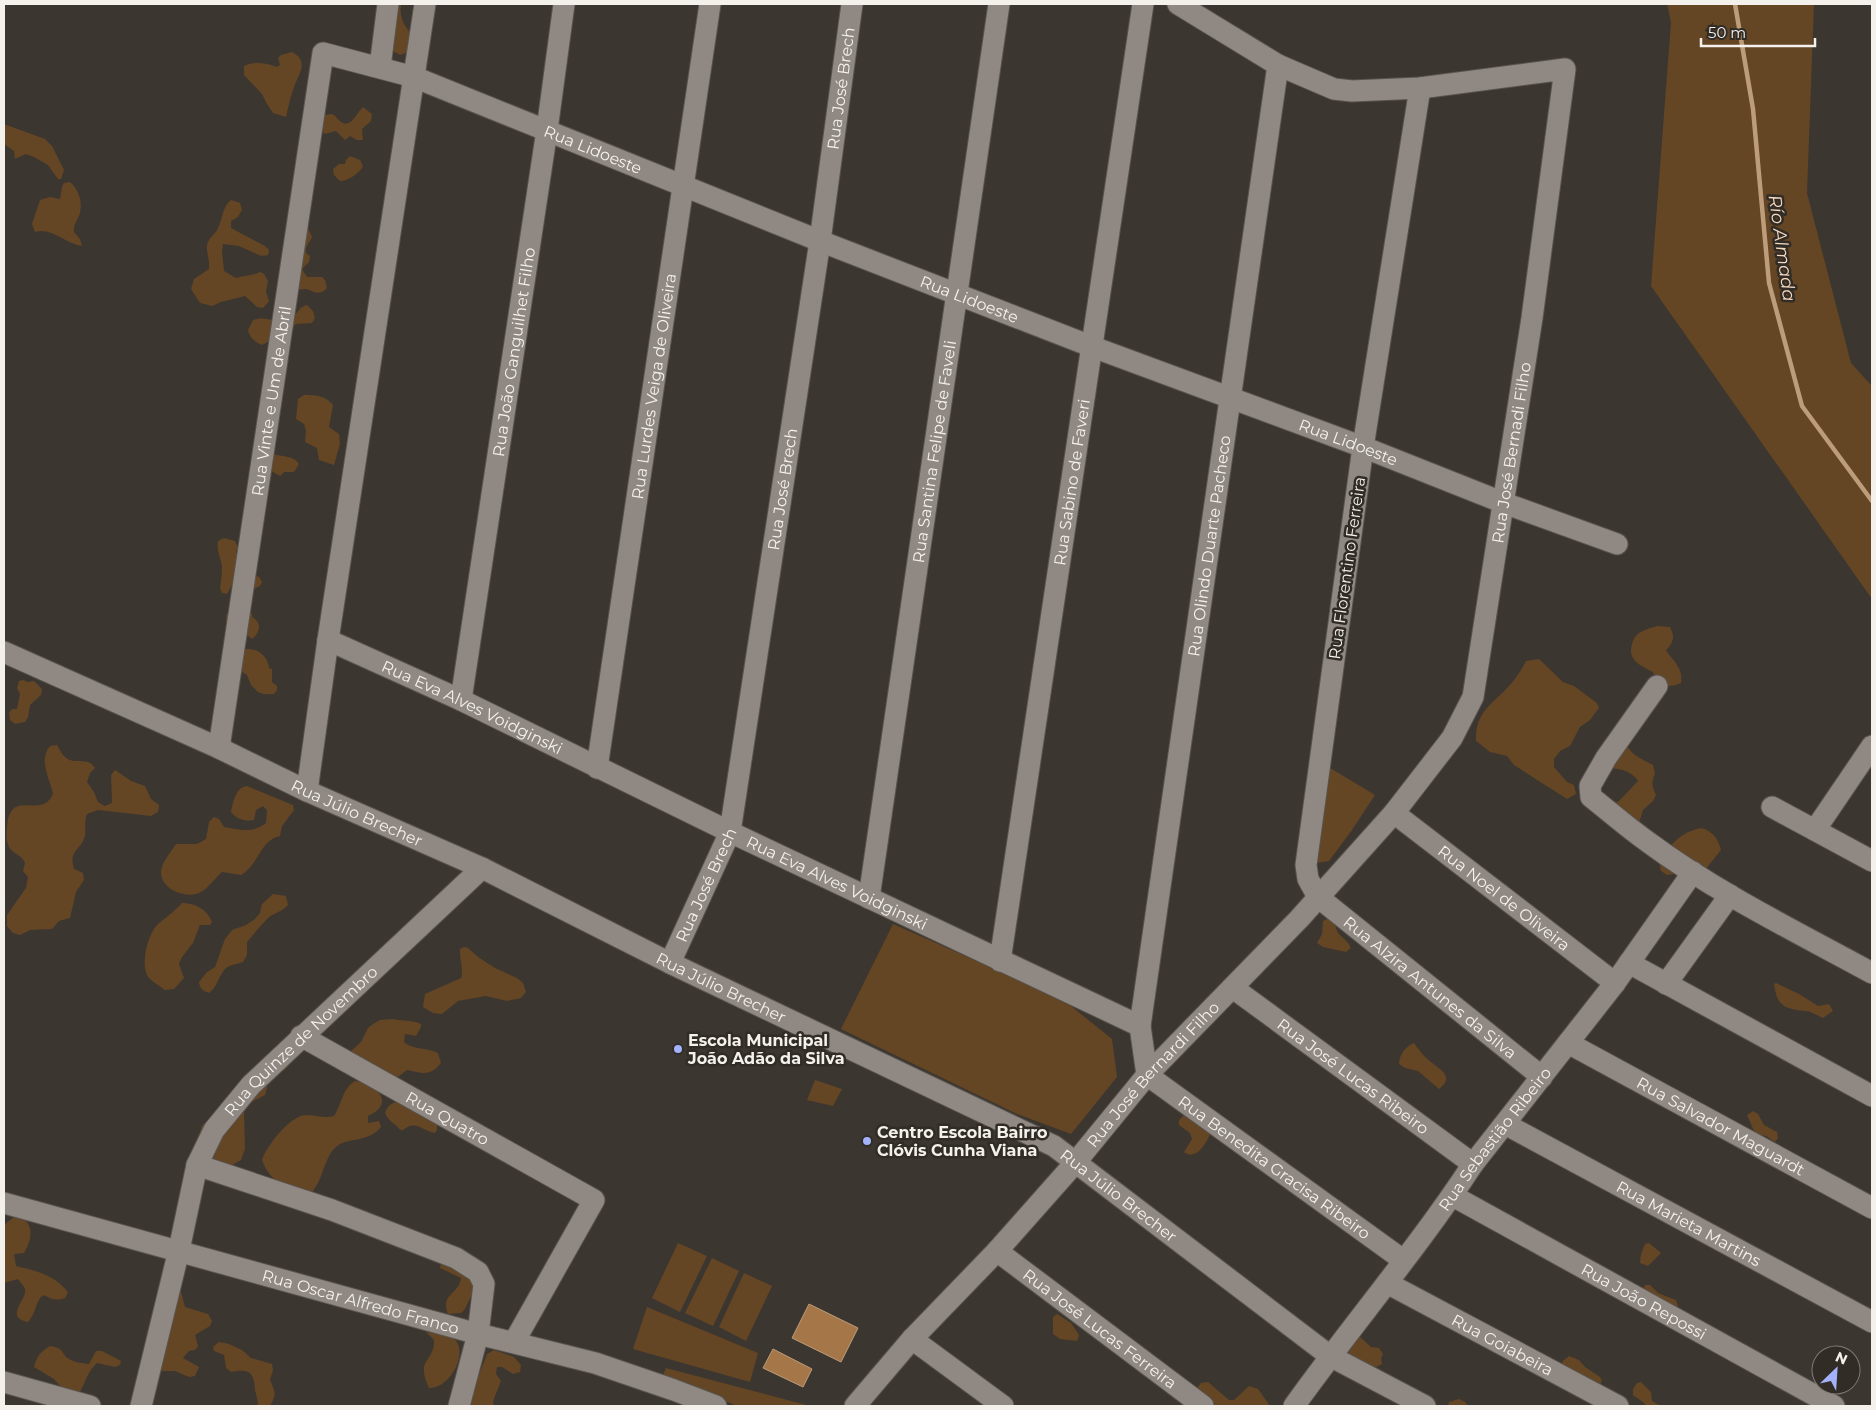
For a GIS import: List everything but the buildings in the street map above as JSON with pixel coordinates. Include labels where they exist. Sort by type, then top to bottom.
[{"type":"street","points":[[380,67],[388,4]]},
{"type":"street","points":[[307,791],[328,640],[425,4]]},
{"type":"street","name":"Rua João Ganguilhet Filho","points":[[461,700],[547,130],[564,4]]},
{"type":"street","name":"Rua Lurdes Veiga de Oliveira","points":[[598,768],[710,4]]},
{"type":"street","name":"Rua José Brech","points":[[670,962],[730,832],[820,241],[852,4]]},
{"type":"street","name":"Rua Santina Felipe de Faveli","points":[[869,898],[999,4]]},
{"type":"street","name":"Rua Sabino de Faveri","points":[[1000,961],[1143,4]]},
{"type":"street","points":[[1178,4],[1278,65],[1334,89],[1352,91],[1420,88]]},
{"type":"street","name":"Rua Lidoeste","points":[[323,53],[414,77],[820,241],[1092,347],[1363,448],[1504,504],[1617,544]]},
{"type":"street","name":"Rua Vinte e Um de Abril","points":[[219,748],[323,53]]},
{"type":"street","name":"Rua Olindo Duarte Pacheco","points":[[1140,1026],[1278,65]]},
{"type":"street","name":"Rua José Bernadi Filho","points":[[1394,813],[1452,738],[1473,698],[1533,308],[1565,69],[1420,88]]},
{"type":"street","name":"Rua Florentino Ferreira","points":[[1318,898],[1308,879],[1306,865],[1363,448],[1420,88]]},
{"type":"street","name":"Rua Eva Alves Voidginski","points":[[328,640],[461,700],[730,832],[1140,1026]]},
{"type":"street","name":"Rua Júlio Brecher","points":[[4,652],[219,748],[307,791],[482,868],[670,962],[1054,1146],[1330,1356],[1425,1406]]},
{"type":"street","points":[[1657,686],[1606,758],[1590,786],[1591,797],[1649,843],[1693,872],[1730,895],[1872,974]]},
{"type":"street","points":[[1816,830],[1872,746]]},
{"type":"street","points":[[1772,807],[1872,861]]},
{"type":"street","name":"Rua José Bernardi Filho","points":[[855,1406],[912,1339],[997,1251],[1074,1163],[1147,1075],[1318,898],[1394,813]]},
{"type":"street","name":"Rua Noel de Oliveira","points":[[1394,813],[1615,983]]},
{"type":"street","name":"Rua Quinze de Novembro","points":[[141,1406],[180,1250],[197,1164],[214,1130],[251,1085],[300,1036],[482,868]]},
{"type":"street","name":"Rua Sebastião Ribeiro","points":[[1294,1406],[1453,1196],[1473,1164],[1615,983],[1693,872]]},
{"type":"street","points":[[1666,984],[1730,895]]},
{"type":"street","name":"Rua Alzira Antunes da Silva","points":[[1318,898],[1542,1077]]},
{"type":"street","points":[[1629,963],[1872,1096]]},
{"type":"street","name":"Rua José Lucas Ribeiro","points":[[1233,988],[1473,1164]]},
{"type":"street","points":[[1140,1026],[1147,1075]]},
{"type":"street","name":"Rua Quatro","points":[[300,1036],[594,1200],[514,1342]]},
{"type":"street","name":"Rua Salvador Maguardt","points":[[1568,1044],[1872,1208]]},
{"type":"street","name":"Rua Benedita Gracisa Ribeiro","points":[[1147,1075],[1403,1260]]},
{"type":"street","name":"Rua Marieta Martins","points":[[1505,1124],[1872,1322]]},
{"type":"street","points":[[197,1164],[332,1210],[456,1258],[478,1272],[484,1284],[478,1334],[460,1406]]},
{"type":"street","name":"Rua João Repossi","points":[[1453,1196],[1834,1406]]},
{"type":"street","name":"Rua Oscar Alfredo Franco","points":[[4,1203],[180,1250],[478,1334],[595,1364],[716,1406]]},
{"type":"street","name":"Rua José Lucas Ferreira","points":[[997,1251],[1203,1406]]},
{"type":"street","name":"Rua Goiabeira","points":[[1388,1283],[1618,1406]]},
{"type":"street","points":[[912,1339],[1004,1406]]},
{"type":"street","points":[[4,1382],[90,1406]]},
{"type":"shaded area","points":[[386,4],[401,4],[403,21],[413,36],[408,52],[400,55],[389,49]]},
{"type":"shaded area","points":[[1667,4],[1814,4],[1807,193],[1851,363],[1872,386],[1872,599],[1651,286],[1671,22]]},
{"type":"shaded area","points":[[292,52],[298,56],[302,65],[286,117],[273,113],[262,94],[244,75],[244,66],[260,63],[277,67],[280,65],[278,58],[281,55]]},
{"type":"shaded area","points":[[363,107],[372,114],[371,121],[362,129],[363,140],[357,140],[350,136],[345,140],[336,131],[325,134],[322,131],[324,115],[332,114],[345,124],[351,122]]},
{"type":"shaded area","points":[[4,124],[45,139],[52,146],[64,170],[61,179],[58,179],[48,165],[34,157],[26,154],[15,159],[14,151],[4,144]]},
{"type":"shaded area","points":[[350,156],[360,160],[363,166],[347,180],[340,181],[334,175],[333,169],[339,164],[345,164]]},
{"type":"shaded area","points":[[70,182],[80,200],[81,209],[74,232],[80,239],[82,246],[47,232],[35,232],[32,224],[40,200],[50,197],[60,199],[64,183]]},
{"type":"shaded area","points":[[231,200],[240,203],[242,210],[238,217],[231,221],[231,228],[269,250],[268,255],[261,256],[239,246],[223,244],[224,271],[236,278],[260,272],[264,274],[268,281],[266,292],[269,301],[263,308],[257,307],[245,296],[212,306],[200,303],[191,289],[194,279],[209,269],[207,245],[220,224],[224,209]]},
{"type":"shaded area","points":[[308,228],[312,237],[306,248],[306,253],[310,256],[309,262],[302,269],[307,277],[322,277],[327,288],[316,293],[306,289],[296,290],[304,229]]},
{"type":"shaded area","points":[[307,305],[313,311],[315,318],[312,323],[296,324],[292,329],[262,345],[250,335],[248,330],[253,320],[283,321],[294,316]]},
{"type":"shaded area","points":[[304,395],[323,397],[333,405],[329,427],[339,434],[340,444],[334,465],[319,460],[317,448],[305,442],[306,431],[304,424],[296,419],[298,399]]},
{"type":"shaded area","points":[[273,454],[291,458],[299,464],[294,472],[284,472],[280,476],[273,472],[268,473]]},
{"type":"shaded area","points":[[224,538],[235,541],[238,548],[236,552],[262,582],[260,586],[253,590],[251,595],[252,615],[259,626],[257,633],[252,639],[248,636],[243,638],[227,627],[226,616],[234,602],[234,581],[227,594],[222,593],[220,588],[222,567],[218,551],[218,541]]},
{"type":"shaded area","points":[[1657,626],[1670,627],[1672,631],[1673,639],[1666,650],[1681,673],[1681,683],[1677,685],[1668,686],[1655,679],[1653,672],[1636,662],[1631,654],[1632,644],[1636,636],[1642,631]]},
{"type":"shaded area","points":[[246,649],[258,651],[267,660],[269,668],[272,669],[272,682],[277,686],[274,694],[258,692],[251,685],[247,675],[237,669],[243,652]]},
{"type":"shaded area","points":[[1539,659],[1563,682],[1574,686],[1597,703],[1599,708],[1590,720],[1580,727],[1570,746],[1560,751],[1554,759],[1554,767],[1567,782],[1574,785],[1576,794],[1567,799],[1514,765],[1507,756],[1490,752],[1476,741],[1478,722],[1486,709],[1510,685],[1526,661]]},
{"type":"shaded area","points":[[19,681],[28,682],[34,681],[42,689],[41,695],[30,705],[25,722],[15,724],[10,720],[9,713],[12,709],[17,709],[20,694],[17,688]]},
{"type":"shaded area","points":[[1606,738],[1621,740],[1635,755],[1653,765],[1655,774],[1652,784],[1656,795],[1653,801],[1643,810],[1637,829],[1615,803],[1638,781],[1625,771],[1608,768],[1598,755]]},
{"type":"shaded area","points":[[57,745],[66,758],[74,761],[89,762],[95,768],[90,773],[87,782],[98,802],[105,806],[112,803],[111,775],[115,770],[131,781],[145,786],[151,799],[159,805],[158,812],[151,816],[98,810],[87,814],[85,835],[73,858],[74,869],[83,873],[84,880],[76,892],[70,918],[59,921],[52,929],[30,930],[20,935],[13,933],[7,926],[7,915],[26,888],[28,877],[23,871],[25,863],[8,845],[6,832],[9,815],[14,808],[20,806],[41,805],[48,801],[53,794],[46,770],[45,757],[50,746]]},
{"type":"shaded area","points":[[1327,766],[1375,795],[1329,861],[1317,863]]},
{"type":"shaded area","points":[[247,786],[293,805],[294,810],[282,826],[280,836],[268,842],[252,865],[241,875],[222,872],[205,889],[193,895],[174,891],[165,883],[161,871],[163,864],[176,844],[197,844],[206,839],[209,822],[214,817],[219,819],[224,827],[241,830],[256,828],[266,823],[267,810],[263,806],[256,810],[254,820],[247,821],[241,819],[231,812],[238,792]]},
{"type":"shaded area","points":[[1701,828],[1709,831],[1714,836],[1721,850],[1705,870],[1667,875],[1661,871],[1659,862],[1671,845],[1687,833]]},
{"type":"shaded area","points":[[273,894],[286,896],[288,905],[268,918],[247,942],[247,955],[243,962],[225,969],[209,993],[203,990],[199,982],[207,972],[215,967],[225,939],[232,930],[246,925],[255,919],[260,913],[262,904]]},
{"type":"shaded area","points":[[182,903],[191,904],[204,910],[212,922],[210,925],[200,925],[193,943],[182,957],[179,964],[184,978],[174,989],[165,990],[147,975],[145,969],[146,948],[154,928]]},
{"type":"shaded area","points":[[1329,918],[1335,922],[1337,931],[1351,948],[1346,952],[1323,947],[1317,943],[1322,934],[1323,921]]},
{"type":"shaded area","points":[[893,924],[997,970],[1071,1006],[1112,1039],[1117,1077],[1071,1134],[1015,1113],[841,1029]]},
{"type":"shaded area","points":[[464,947],[495,968],[517,978],[523,983],[526,992],[521,998],[507,1001],[486,996],[458,1001],[442,1014],[433,1013],[423,1007],[425,994],[461,978],[460,949]]},
{"type":"shaded area","points":[[1776,983],[1818,1006],[1829,1004],[1833,1011],[1823,1018],[1810,1012],[1787,1007],[1777,997],[1774,984]]},
{"type":"shaded area","points":[[393,1019],[421,1024],[416,1036],[405,1034],[404,1042],[407,1045],[438,1053],[441,1063],[437,1067],[426,1073],[407,1070],[395,1079],[350,1052],[361,1042],[368,1028],[373,1024],[380,1020]]},
{"type":"shaded area","points":[[1414,1043],[1426,1058],[1445,1074],[1446,1081],[1439,1089],[1418,1071],[1405,1068],[1399,1064],[1400,1057],[1404,1051]]},
{"type":"shaded area","points":[[280,1047],[293,1055],[290,1063],[281,1072],[272,1073],[266,1083],[265,1095],[250,1103],[244,1112],[245,1149],[241,1160],[229,1167],[222,1167],[194,1148],[202,1126],[264,1062],[266,1055]]},
{"type":"shaded area","points":[[815,1080],[842,1089],[833,1106],[807,1100]]},
{"type":"shaded area","points":[[355,1081],[370,1086],[380,1095],[381,1105],[377,1111],[368,1116],[368,1123],[379,1121],[381,1127],[370,1136],[345,1142],[335,1148],[331,1152],[311,1193],[288,1187],[275,1180],[262,1160],[274,1139],[293,1120],[300,1117],[306,1115],[334,1116],[347,1088]]},
{"type":"shaded area","points":[[403,1101],[433,1120],[437,1125],[435,1133],[415,1126],[400,1130],[386,1116],[385,1113],[389,1106]]},
{"type":"shaded area","points":[[1753,1111],[1758,1114],[1764,1125],[1777,1132],[1778,1138],[1775,1142],[1754,1131],[1747,1115]]},
{"type":"shaded area","points":[[1186,1113],[1206,1127],[1210,1134],[1200,1150],[1193,1154],[1184,1152],[1192,1139],[1190,1133],[1179,1125],[1179,1120]]},
{"type":"shaded area","points":[[14,1217],[26,1221],[30,1230],[29,1242],[24,1253],[14,1254],[16,1266],[38,1272],[57,1281],[68,1292],[65,1298],[59,1300],[43,1295],[28,1322],[21,1320],[17,1316],[18,1307],[25,1293],[24,1287],[18,1279],[4,1283],[4,1225]]},
{"type":"shaded area","points":[[678,1243],[707,1256],[680,1312],[652,1298]]},
{"type":"shaded area","points":[[1649,1243],[1661,1253],[1648,1266],[1640,1263],[1640,1261],[1645,1244]]},
{"type":"shaded area","points":[[712,1258],[739,1271],[713,1326],[685,1313]]},
{"type":"shaded area","points":[[445,1261],[465,1270],[473,1284],[473,1292],[461,1313],[448,1314],[446,1302],[460,1284],[461,1278],[440,1268],[441,1264]]},
{"type":"shaded area","points":[[744,1273],[772,1286],[746,1341],[719,1327]]},
{"type":"shaded area","points":[[1645,1285],[1650,1285],[1658,1293],[1676,1300],[1678,1306],[1674,1309],[1643,1291]]},
{"type":"shaded area","points":[[178,1292],[181,1292],[185,1307],[208,1314],[212,1321],[210,1326],[195,1335],[198,1346],[195,1350],[189,1351],[183,1358],[199,1367],[195,1376],[189,1377],[175,1371],[159,1371]]},
{"type":"shaded area","points":[[809,1304],[858,1328],[841,1362],[792,1338]]},
{"type":"shaded area","points":[[647,1307],[758,1353],[750,1382],[633,1349]]},
{"type":"shaded area","points":[[1057,1314],[1071,1323],[1079,1335],[1077,1341],[1060,1339],[1053,1334],[1053,1317]]},
{"type":"shaded area","points":[[426,1332],[450,1336],[458,1344],[460,1351],[456,1368],[451,1376],[437,1387],[429,1388],[424,1375],[425,1364],[434,1346],[434,1340]]},
{"type":"shaded area","points":[[1359,1336],[1371,1347],[1379,1348],[1383,1354],[1381,1358],[1382,1364],[1376,1367],[1362,1362],[1349,1363],[1346,1349]]},
{"type":"shaded area","points":[[219,1342],[242,1350],[251,1358],[272,1364],[273,1370],[270,1380],[274,1390],[274,1399],[270,1406],[258,1406],[253,1379],[249,1373],[246,1371],[231,1372],[226,1368],[224,1355],[214,1351],[213,1347]]},
{"type":"shaded area","points":[[50,1346],[60,1349],[66,1357],[76,1362],[89,1364],[96,1351],[102,1351],[121,1361],[120,1365],[115,1367],[97,1363],[79,1393],[63,1389],[54,1379],[34,1367],[39,1355]]},
{"type":"shaded area","points":[[773,1349],[812,1369],[803,1387],[763,1368]]},
{"type":"shaded area","points":[[494,1350],[514,1357],[521,1365],[520,1372],[513,1374],[502,1367],[497,1367],[496,1374],[501,1381],[493,1401],[494,1406],[465,1406],[472,1383],[478,1377],[487,1354]]},
{"type":"shaded area","points":[[1569,1356],[1579,1360],[1585,1367],[1600,1377],[1602,1381],[1599,1386],[1583,1375],[1568,1370],[1561,1365]]},
{"type":"shaded area","points":[[666,1368],[810,1406],[737,1406],[663,1375]]},
{"type":"shaded area","points":[[1208,1382],[1229,1400],[1234,1400],[1249,1386],[1258,1389],[1270,1406],[1210,1405],[1198,1394],[1197,1388],[1201,1383]]},
{"type":"shaded area","points":[[1641,1382],[1651,1392],[1652,1401],[1661,1406],[1646,1406],[1633,1395],[1633,1389],[1637,1383]]},
{"type":"shaded area","points":[[1459,1399],[1468,1406],[1448,1406],[1449,1402]]},
{"type":"waterway","name":"Río Almada","points":[[1735,4],[1753,109],[1769,283],[1802,406],[1872,501]]},
{"type":"place","name":"Escola Municipal João Adão da Silva","points":[[678,1049]]},
{"type":"place","name":"Centro Escola Bairro Clóvis Cunha Viana","points":[[867,1141]]}]
